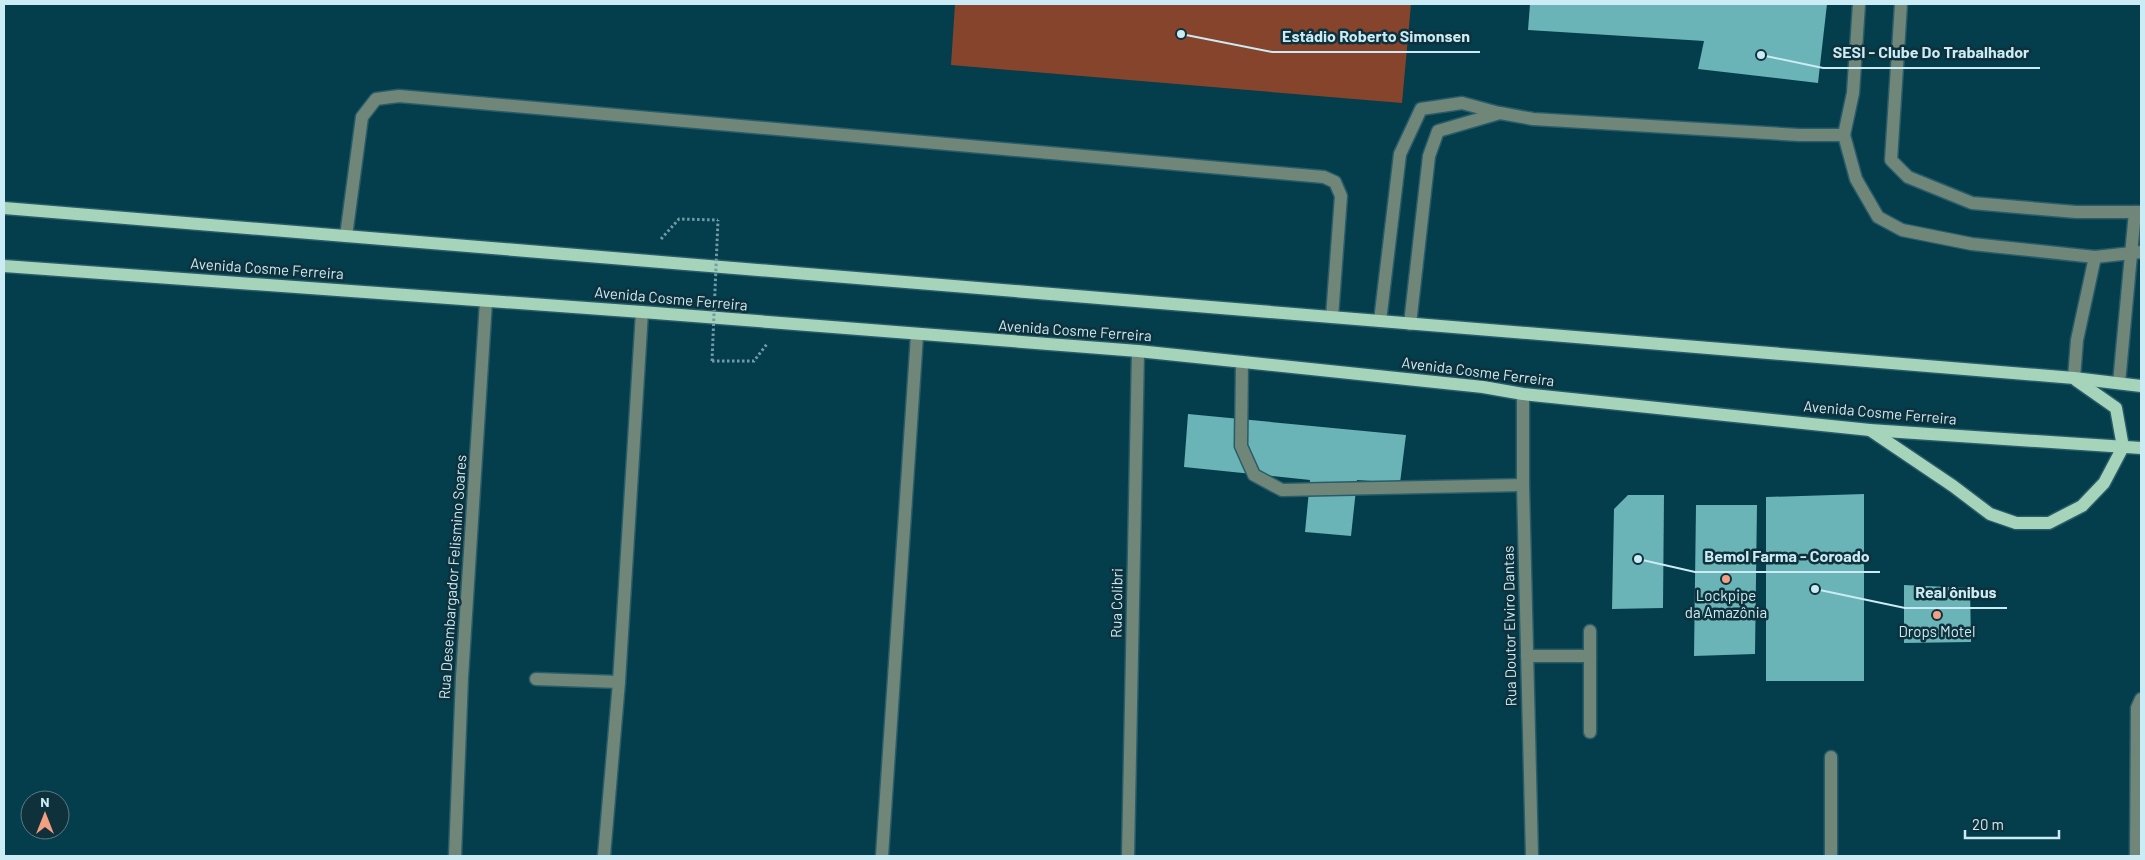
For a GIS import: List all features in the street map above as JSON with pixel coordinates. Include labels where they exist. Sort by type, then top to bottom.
[{"type":"main road","points":[[4,208],[2074,378],[2141,386]]},
{"type":"main road","name":"Avenida Cosme Ferreira","points":[[4,266],[642,312],[1138,351],[1870,430],[2141,448]]},
{"type":"main road","points":[[1870,430],[1953,486],[1990,514],[2016,523],[2049,523],[2082,506],[2104,483],[2122,447],[2116,408],[2074,378]]},
{"type":"street","points":[[1859,4],[1852,93],[1844,135],[1856,179],[1878,217],[1902,230],[1972,244],[2095,257],[2137,252]]},
{"type":"street","points":[[1901,4],[1891,160],[1908,177],[1972,203],[2076,212],[2138,212],[2137,252],[2119,383]]},
{"type":"street","points":[[346,236],[362,117],[376,99],[399,96],[1324,177],[1335,182],[1341,196],[1332,317]]},
{"type":"street","points":[[1380,321],[1400,154],[1421,109],[1462,103],[1500,114],[1533,119],[1799,135],[1844,135]]},
{"type":"street","points":[[1410,324],[1430,156],[1438,131],[1500,114]]},
{"type":"street","points":[[2074,378],[2078,340],[2095,257]]},
{"type":"street","name":"Rua Desembargador Felismino Soares","points":[[454,856],[462,677],[486,301]]},
{"type":"street","points":[[604,856],[619,682],[642,312]]},
{"type":"street","points":[[882,856],[917,335]]},
{"type":"street","name":"Rua Colibri","points":[[1128,856],[1138,351]]},
{"type":"street","points":[[1242,362],[1241,446],[1254,475],[1282,490],[1523,485]]},
{"type":"street","name":"Rua Doutor Elviro Dantas","points":[[1523,394],[1523,485],[1532,856]]},
{"type":"street","points":[[1590,631],[1590,732]]},
{"type":"street","points":[[1527,656],[1590,656]]},
{"type":"street","points":[[536,679],[619,682]]},
{"type":"street","points":[[2136,856],[2137,708],[2141,700]]},
{"type":"street","points":[[1831,757],[1831,856]]},
{"type":"path","points":[[642,260],[679,219],[718,220],[712,361],[754,361],[782,324]]},
{"type":"shaded area","points":[[955,4],[1411,4],[1402,103],[951,65]]},
{"type":"building","points":[[1530,4],[1827,4],[1818,83],[1698,69],[1704,41],[1528,30]]},
{"type":"building","points":[[1188,414],[1406,435],[1400,483],[1357,480],[1351,536],[1305,532],[1310,480],[1184,467]]},
{"type":"building","points":[[1864,494],[1864,681],[1766,681],[1766,497]]},
{"type":"building","points":[[1628,495],[1664,495],[1663,608],[1612,609],[1614,509]]},
{"type":"building","name":"Lockpipe da Amazônia","points":[[1696,505],[1757,505],[1755,654],[1694,656]]},
{"type":"building","name":"Drops Motel","points":[[1904,585],[1970,588],[1971,642],[1904,643]]},
{"type":"place","name":"Estádio Roberto Simonsen","points":[[1181,34]]},
{"type":"place","name":"SESI - Clube Do Trabalhador","points":[[1761,55]]},
{"type":"place","name":"Bemol Farma - Coroado","points":[[1638,559]]},
{"type":"place","name":"Lockpipe da Amazônia","points":[[1726,579]]},
{"type":"place","name":"Real ônibus","points":[[1815,589]]},
{"type":"place","name":"Drops Motel","points":[[1937,615]]}]
